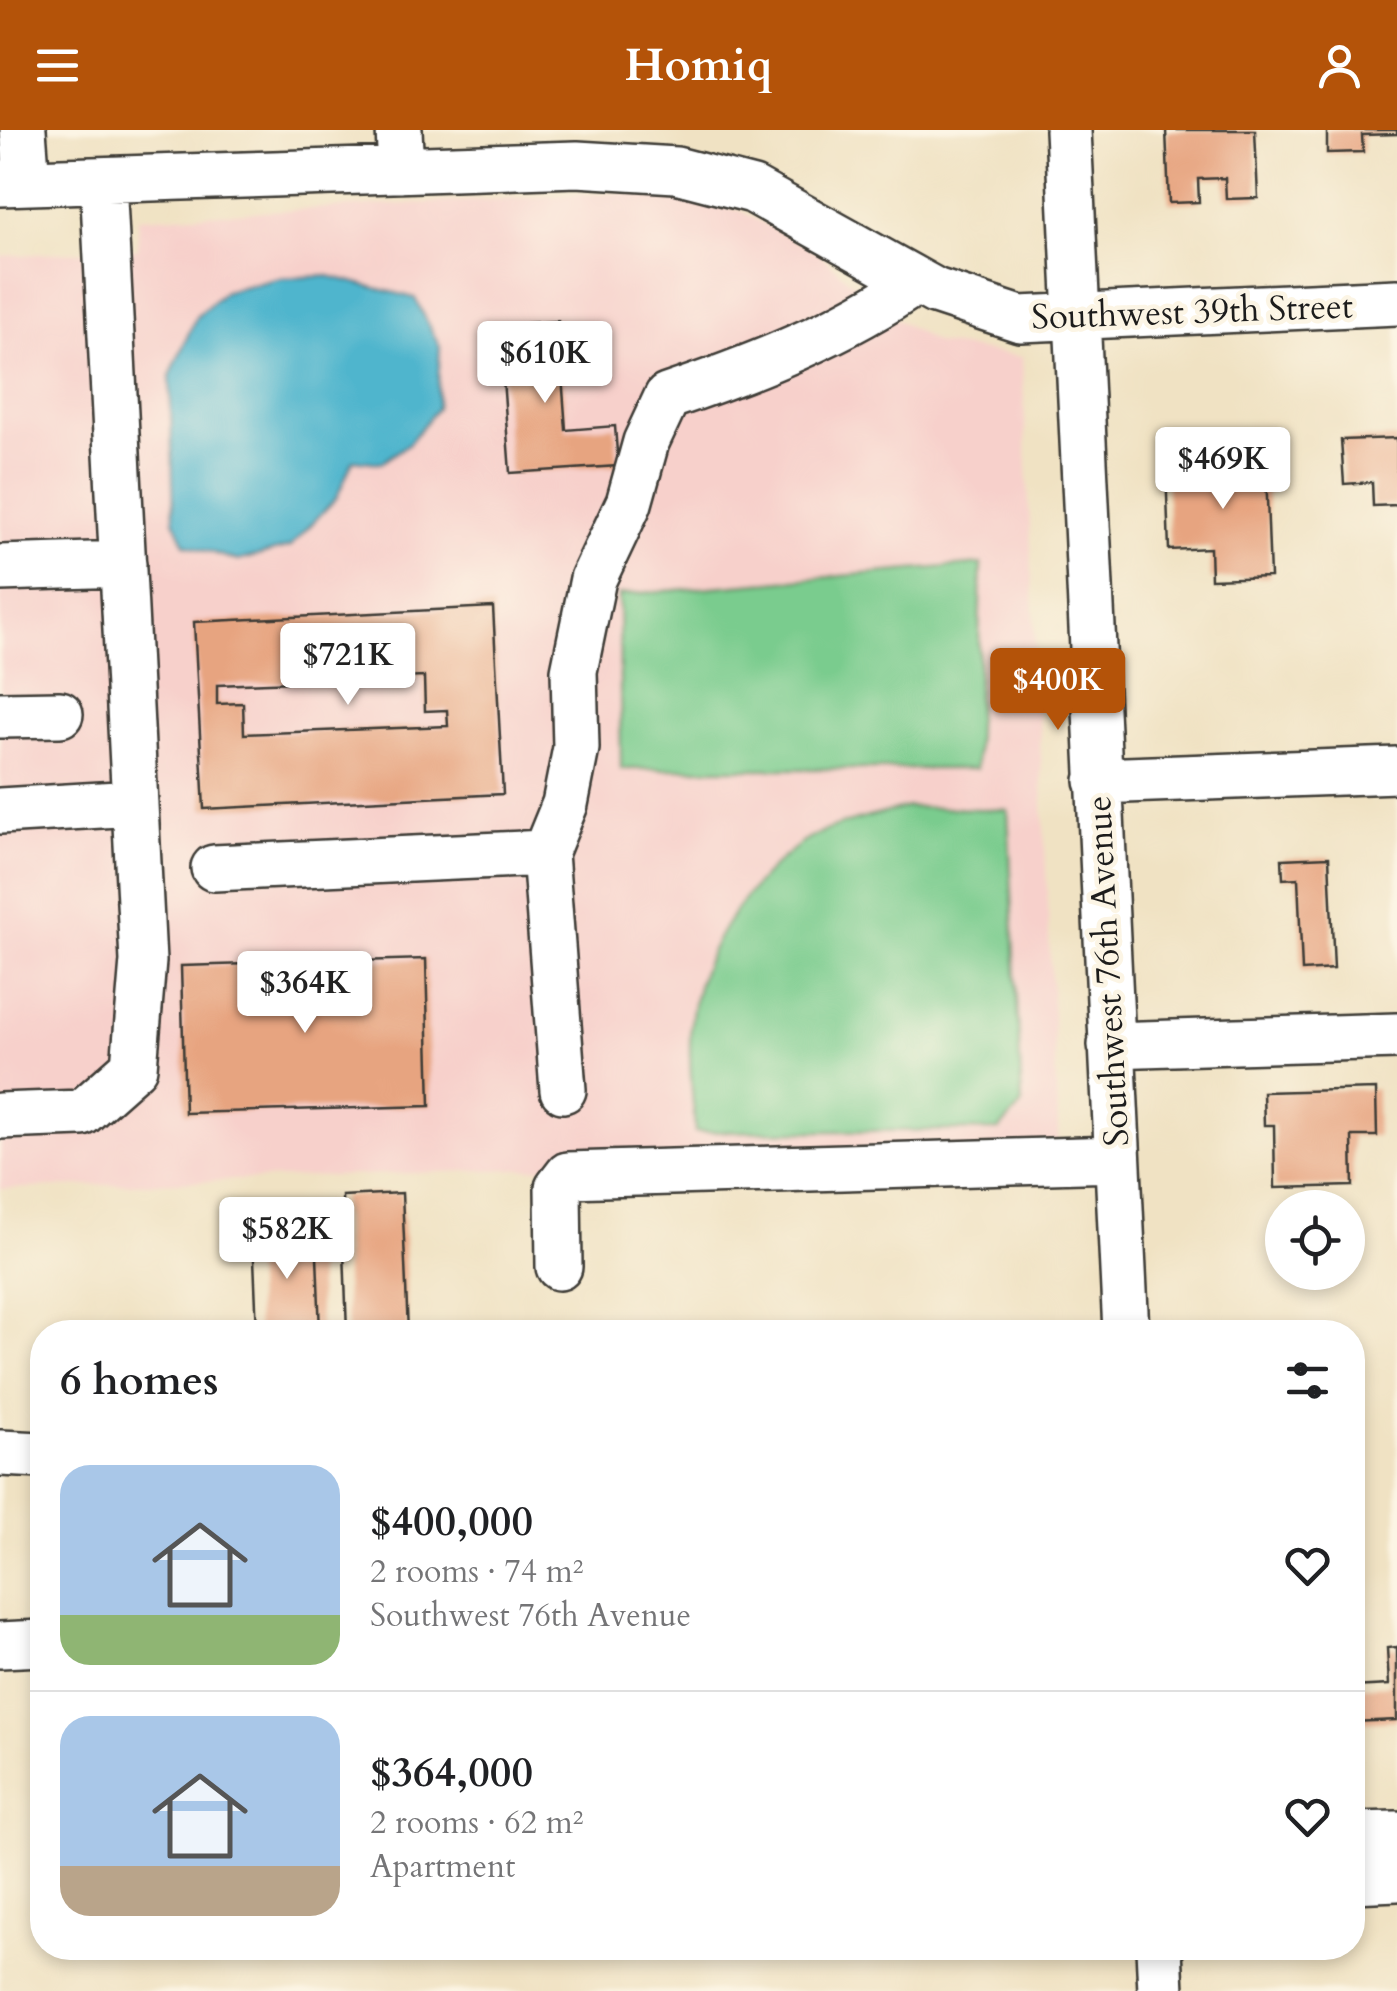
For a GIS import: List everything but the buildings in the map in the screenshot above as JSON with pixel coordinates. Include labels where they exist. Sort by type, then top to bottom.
[{"type":"street","points":[[13,183],[24,130]]},
{"type":"street","name":"Southwest 76th Avenue","points":[[1068,130],[1074,318],[1125,1320]]},
{"type":"street","name":"Southwest 39th Street","points":[[13,183],[103,180],[400,150],[676,170],[753,190],[917,281],[1020,320],[1397,302]]},
{"type":"street","points":[[0,1116],[82,1112],[134,1067],[143,961],[103,180]]},
{"type":"street","points":[[562,1090],[545,853],[565,804],[576,748],[574,671],[594,579],[628,502],[646,442],[666,397],[731,376],[863,315],[917,281]]},
{"type":"street","points":[[0,568],[123,564]]},
{"type":"street","points":[[0,715],[60,714]]},
{"type":"street","points":[[1098,780],[1397,770]]},
{"type":"street","points":[[0,811],[135,803]]},
{"type":"street","points":[[214,868],[545,853]]},
{"type":"street","points":[[1111,1045],[1397,1036]]},
{"type":"street","points":[[558,1267],[558,1188],[568,1174],[1117,1159]]},
{"type":"street","points":[[0,1453],[30,1454]]},
{"type":"street","points":[[0,1644],[30,1643]]},
{"type":"street","points":[[1365,1835],[1397,1834]]},
{"type":"street","points":[[1365,1879],[1397,1878]]},
{"type":"street","points":[[1159,1960],[1161,1991]]},
{"type":"shaded area","points":[[636,192],[739,210],[819,254],[889,315],[936,343],[1022,357],[1059,1148],[0,1189],[0,256],[138,249],[138,218]]},
{"type":"green space","points":[[981,564],[976,769],[621,769],[619,595]]},
{"type":"green space","points":[[908,807],[1008,810],[1022,1105],[999,1130],[695,1132],[691,1024],[698,985],[717,939],[762,878],[799,845],[837,826]]},
{"type":"water","points":[[329,276],[415,298],[440,347],[437,408],[409,443],[381,463],[353,460],[337,497],[290,547],[238,561],[185,544],[174,520],[170,376],[196,317],[225,291],[280,278]]}]
